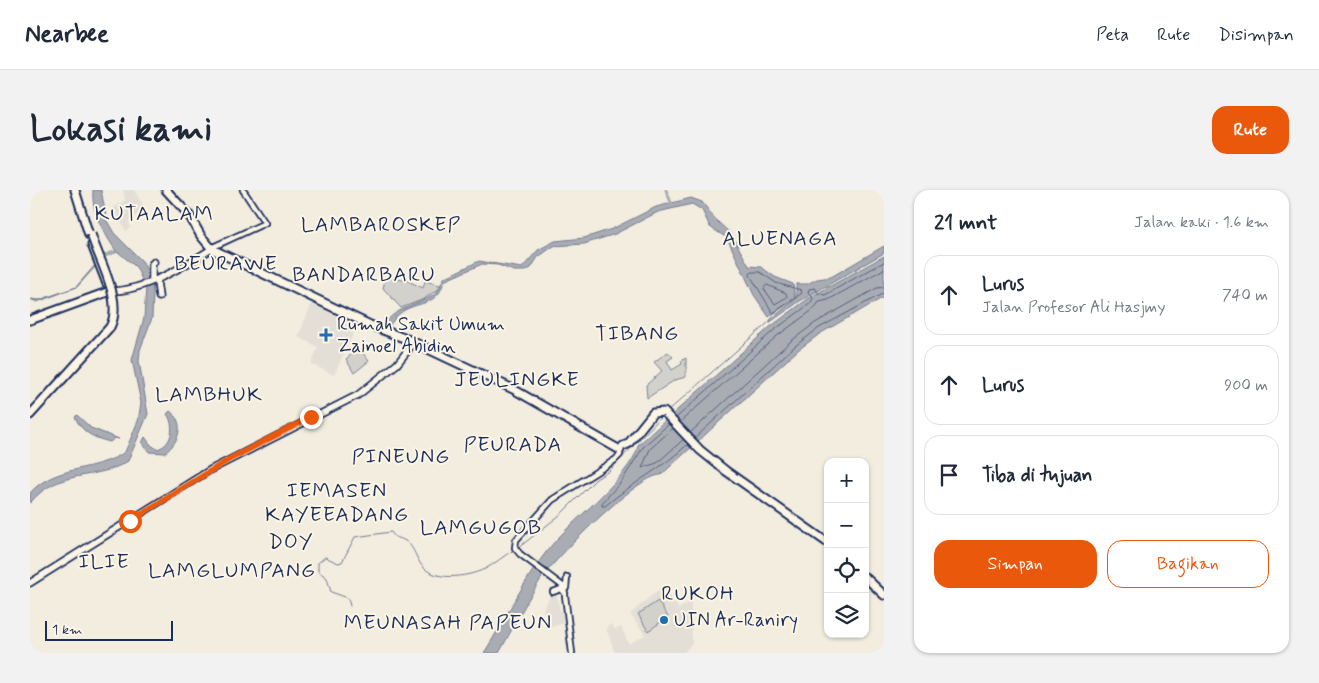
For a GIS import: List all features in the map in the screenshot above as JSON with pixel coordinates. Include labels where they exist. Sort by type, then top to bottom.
[{"type":"highway","points":[[30,414],[108,328],[115,310],[114,298],[75,190]]},
{"type":"highway","points":[[167,190],[189,215],[201,236],[212,249],[428,349]]},
{"type":"highway","points":[[90,233],[99,263],[113,290],[113,310],[108,328]]},
{"type":"highway","points":[[30,319],[113,290]]},
{"type":"highway","points":[[375,326],[409,340],[536,401],[622,450],[653,413],[667,415],[697,448],[824,540]]},
{"type":"highway","points":[[869,581],[884,595]]},
{"type":"main road","points":[[113,290],[127,288],[154,279],[264,223],[243,190]]},
{"type":"main road","points":[[222,253],[219,246],[232,239]]},
{"type":"main road","points":[[154,263],[152,264],[154,279],[157,282],[159,297]]},
{"type":"main road","points":[[391,368],[406,349],[409,340]]},
{"type":"main road","points":[[30,582],[209,472],[356,394],[391,368],[412,345],[417,344]]},
{"type":"main road","points":[[567,594],[564,584],[520,553],[519,537],[554,500],[615,460],[622,450]]},
{"type":"main road","points":[[209,472],[216,463],[230,460]]},
{"type":"main road","points":[[567,577],[572,653]]},
{"type":"main road","points":[[557,580],[552,592],[562,589],[567,594]]},
{"type":"shaded area","points":[[123,190],[134,190],[146,210],[129,220],[130,228],[126,231],[113,208],[125,200]]},
{"type":"shaded area","points":[[386,277],[408,281],[423,288],[425,281],[440,285],[440,288],[424,299],[401,308],[383,288]]},
{"type":"shaded area","name":"Rumah Sakit Umum Zainoel Abidin","points":[[314,298],[359,321],[334,375],[311,364],[318,347],[298,337]]},
{"type":"shaded area","points":[[357,350],[360,353],[362,352],[369,361],[354,373],[346,359]]},
{"type":"shaded area","points":[[668,352],[673,357],[667,361],[672,370],[682,364],[681,361],[686,358],[686,377],[675,380],[647,398],[646,385],[662,371],[654,362]]},
{"type":"shaded area","name":"UIN Ar-Raniry","points":[[663,586],[679,609],[691,601],[692,643],[684,653],[627,653],[626,651],[626,653],[619,653],[618,651],[615,653],[606,628],[611,624],[615,629],[621,627],[629,644],[645,635],[630,614]]},
{"type":"shaded area","points":[[551,595],[557,596],[560,611],[563,611],[564,623],[547,628],[543,609]]},
{"type":"shaded area","points":[[658,601],[668,617],[648,631],[638,614]]},
{"type":"water","points":[[93,190],[101,190],[107,221],[114,233],[143,262],[152,281],[152,318],[140,350],[139,361],[148,414],[128,461],[103,471],[66,479],[53,484],[30,503],[30,493],[40,484],[51,478],[101,463],[125,452],[138,421],[141,403],[132,360],[144,318],[146,288],[136,267],[118,252],[104,257],[77,287],[37,302],[30,299],[39,300],[76,287],[103,256],[116,251],[96,215]]},
{"type":"water","points":[[691,198],[702,202],[717,221],[731,234],[749,266],[761,267],[775,277],[793,284],[795,299],[769,317],[754,295],[727,238],[710,227],[702,210],[692,204],[658,212],[615,234],[584,244],[554,246],[538,257],[531,268],[525,271],[514,271],[498,265],[482,264],[444,281],[437,296],[399,314],[382,335],[388,319],[402,309],[435,294],[444,278],[479,261],[522,268],[538,250],[555,241],[584,238],[612,229],[656,207]]},
{"type":"water","points":[[884,246],[884,253],[800,301],[769,323],[771,319],[796,299],[796,284],[807,284],[817,279],[831,277]]},
{"type":"water","points":[[884,256],[884,297],[821,333],[798,350],[661,475],[650,478],[634,488],[596,520],[547,571],[528,600],[499,653],[484,653],[542,557],[619,477],[635,455],[638,445],[770,327],[809,298]]},
{"type":"water","points":[[170,411],[178,421],[179,432],[177,438],[165,453],[149,452],[142,443],[145,437],[157,449],[162,447],[169,439],[172,429],[170,418],[167,414]]},
{"type":"water","points":[[77,415],[91,428],[119,439],[115,438],[110,442],[89,434],[78,423],[75,417]]},
{"type":"waterway","points":[[666,190],[672,205]]},
{"type":"waterway","points":[[103,259],[105,255],[114,252]]},
{"type":"waterway","points":[[668,411],[770,321]]},
{"type":"waterway","points":[[518,548],[560,515],[596,479],[609,471],[663,415]]},
{"type":"waterway","points":[[350,606],[348,598],[331,592],[327,578],[318,571],[318,563],[325,557],[338,563],[342,562],[355,537],[391,532],[395,537],[408,543],[420,563],[426,569],[433,574],[441,576],[460,576],[478,572],[514,550]]},
{"type":"place","name":"Rumah Sakit Umum Zainoel Abidin","points":[[326,335]]},
{"type":"place","name":"UIN Ar-Raniry","points":[[664,620]]},
{"type":"district","name":"KUTAALAM","points":[[154,214]]},
{"type":"district","name":"LAMBAROSKEP","points":[[381,225]]},
{"type":"district","name":"ALUENAGA","points":[[780,239]]},
{"type":"district","name":"BEURAWE","points":[[226,264]]},
{"type":"district","name":"BANDARBARU","points":[[364,275]]},
{"type":"district","name":"TIBANG","points":[[637,334]]},
{"type":"district","name":"JEULINGKE","points":[[517,380]]},
{"type":"district","name":"LAMBHUK","points":[[209,395]]},
{"type":"district","name":"PEURADA","points":[[513,445]]},
{"type":"district","name":"PINEUNG","points":[[401,457]]},
{"type":"district","name":"IEMASEN KAYEEADANG","points":[[337,503]]},
{"type":"district","name":"LAMGUGOB","points":[[481,528]]},
{"type":"district","name":"DOY","points":[[291,542]]},
{"type":"district","name":"ILIE","points":[[104,562]]},
{"type":"district","name":"LAMGLUMPANG","points":[[232,571]]},
{"type":"district","name":"RUKOH","points":[[698,594]]},
{"type":"district","name":"MEUNASAH PAPEUN","points":[[448,623]]},
{"type":"route","points":[[130,521],[210,470],[311,417]]}]
